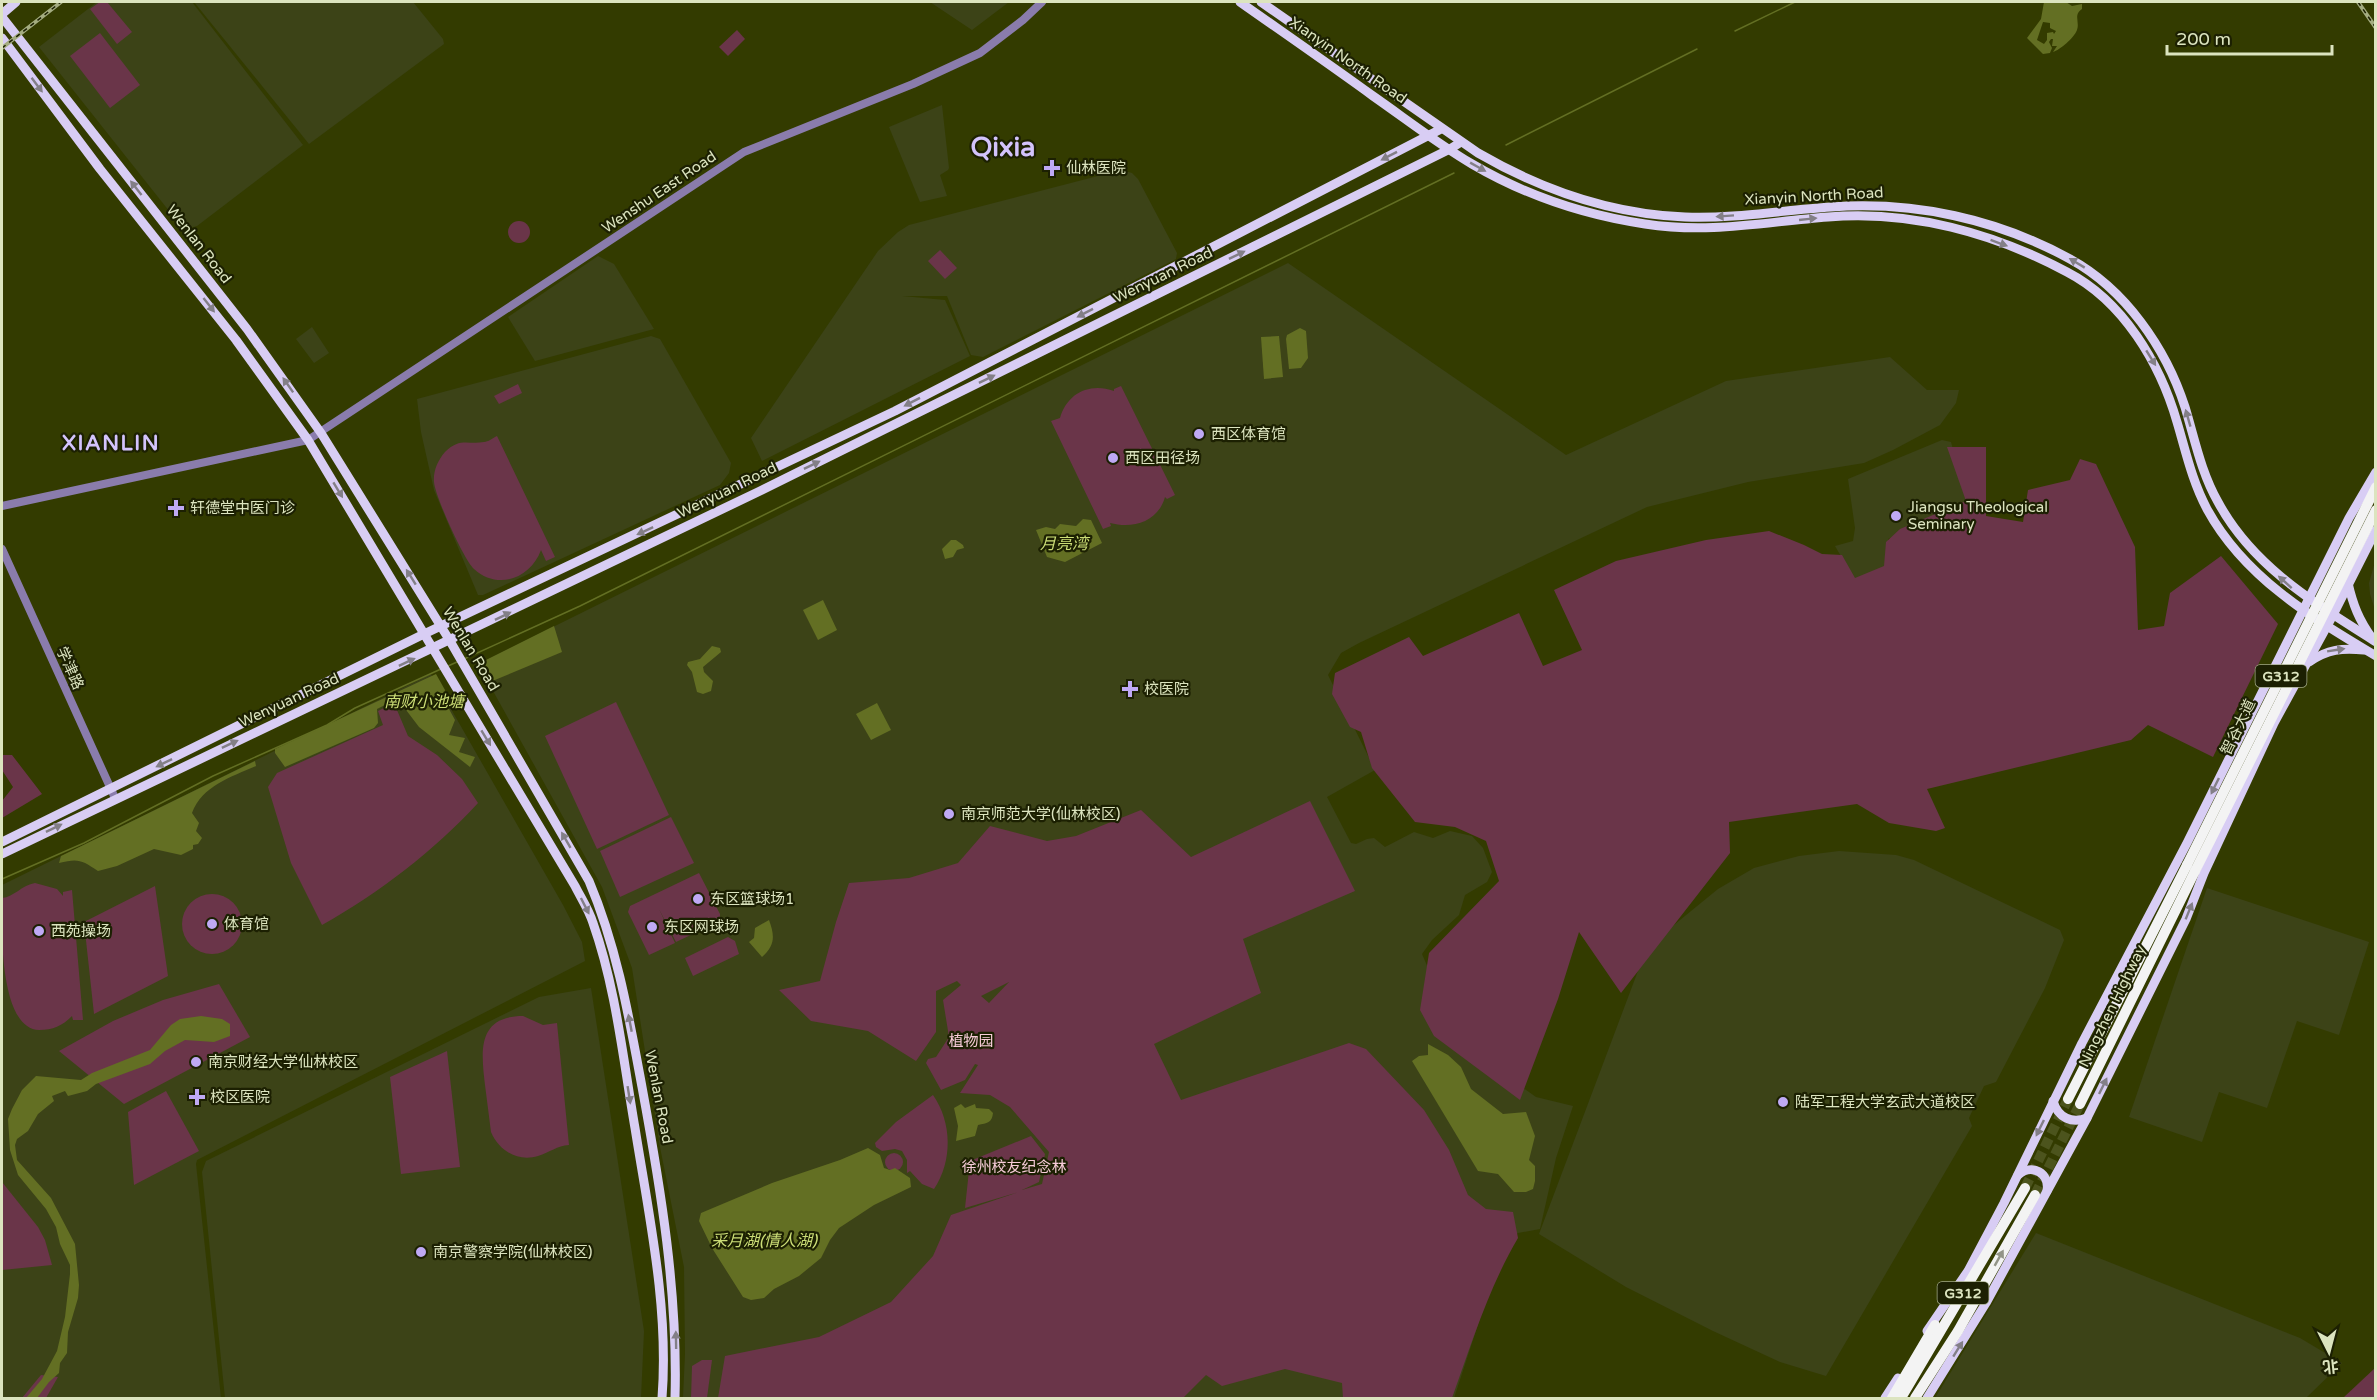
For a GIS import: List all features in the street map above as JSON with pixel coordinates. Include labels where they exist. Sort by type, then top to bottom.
[{"type":"highway","name":"智谷大道","points":[[2080,1104],[2191,868],[2376,487]]},
{"type":"highway","name":"智谷大道","points":[[2068,1099],[2191,868],[2376,510]]},
{"type":"highway","name":"G312","points":[[1901,1398],[2025,1188]]},
{"type":"highway","name":"G312","points":[[1915,1398],[1958,1331],[2035,1195]]},
{"type":"highway","points":[[1892,1398],[1968,1271]]},
{"type":"main road","points":[[2,15],[16,2]]},
{"type":"main road","name":"Xianyin North Road","points":[[1240,2],[1429,136],[1488,172],[1573,209],[1645,224],[1700,229],[1737,228],[1831,216],[1890,216],[1916,219],[1965,230],[2063,270],[2094,289],[2119,315],[2156,366],[2174,410],[2190,470],[2207,509],[2221,532],[2251,568],[2272,588],[2371,653]]},
{"type":"main road","name":"Xianyin North Road","points":[[1261,2],[1461,142],[1516,174],[1575,198],[1608,207],[1682,217],[1861,205],[1918,209],[1986,223],[2070,259],[2107,286],[2142,324],[2173,376],[2184,405],[2202,470],[2218,504],[2247,546],[2293,588],[2375,642]]},
{"type":"main road","name":"Wenlan Road","points":[[2,15],[254,338],[321,433],[458,654],[589,880],[604,915],[622,983],[658,1175],[674,1293],[675,1398]]},
{"type":"main road","name":"Wenlan Road","points":[[2,38],[100,169],[236,339],[308,440],[575,886],[593,921],[611,984],[646,1199],[662,1322],[664,1370],[662,1398]]},
{"type":"main road","name":"Wenyuan Road","points":[[2,842],[424,634],[825,446],[1441,129]]},
{"type":"main road","name":"Wenyuan Road","points":[[2,854],[749,496],[1461,142]]},
{"type":"main road","points":[[1885,1398],[1936,1316],[1968,1271],[2149,912],[2187,843],[2308,598],[2376,472]]},
{"type":"main road","points":[[1927,1398],[1986,1303],[2087,1118],[2186,919],[2204,873],[2274,723],[2328,625],[2376,530]]},
{"type":"main road","points":[[2348,583],[2359,619],[2375,642]]},
{"type":"main road","points":[[2307,663],[2329,650],[2350,649],[2371,653]]},
{"type":"main road","points":[[2053,1101],[2058,1111],[2066,1119],[2079,1121],[2087,1118]]},
{"type":"main road","points":[[2014,1182],[2022,1172],[2036,1170],[2046,1179],[2047,1193]]},
{"type":"street","name":"Wenshu East Road","points":[[2,506],[308,440],[744,152],[913,84],[980,53],[1023,20],[1042,2]]},
{"type":"street","points":[[1188,261],[1194,276]]},
{"type":"street","name":"学津路","points":[[2,549],[115,798]]},
{"type":"shaded area","points":[[97,2],[192,2],[303,145],[197,226],[190,228],[181,226],[39,47]]},
{"type":"shaded area","points":[[194,2],[413,2],[443,39],[444,44],[309,144]]},
{"type":"shaded area","points":[[930,2],[1009,2],[972,30]]},
{"type":"shaded area","points":[[942,105],[949,168],[940,175],[947,196],[920,202],[889,127]]},
{"type":"shaded area","points":[[1121,170],[1132,173],[1138,179],[1177,253],[1176,259],[983,357],[971,355],[947,296],[902,296],[945,300],[970,356],[762,461],[751,438],[878,251],[898,232],[909,225]]},
{"type":"shaded area","points":[[598,256],[614,264],[654,329],[535,361],[508,317]]},
{"type":"shaded area","name":"南京师范大学(仙林校区)","points":[[1288,263],[1566,455],[1726,381],[1890,357],[1927,390],[1959,390],[1956,403],[1940,425],[1893,450],[1864,463],[1748,482],[1647,507],[1359,643],[1341,653],[1328,675],[1375,770],[1327,797],[1351,843],[1356,844],[1374,838],[1385,847],[1414,832],[1433,838],[1450,831],[1472,836],[1483,848],[1492,872],[1487,882],[1465,895],[1459,915],[1432,940],[1422,954],[1450,1019],[1456,1041],[1536,1097],[1573,1106],[1556,1158],[1540,1229],[1518,1233],[1505,1242],[1454,1398],[683,1398],[684,1267],[660,1147],[632,968],[602,887],[478,664]]},
{"type":"shaded area","points":[[312,327],[329,353],[314,363],[296,339]]},
{"type":"shaded area","points":[[651,336],[660,339],[731,463],[729,473],[720,485],[483,595],[478,595],[434,490],[421,432],[417,399]]},
{"type":"shaded area","name":"Jiangsu Theological Seminary","points":[[1942,440],[1951,442],[1967,503],[1888,539],[1894,566],[1855,580],[1835,546],[1853,541],[1855,528],[1848,479]]},
{"type":"shaded area","points":[[2375,562],[2375,610],[2369,583]]},
{"type":"shaded area","name":"南京财经大学仙林校区","points":[[431,674],[563,905],[582,942],[585,961],[197,1160],[221,1398],[2,1398],[2,885]]},
{"type":"shaded area","name":"陆军工程大学玄武大道校区","points":[[1839,851],[1896,855],[1914,860],[2060,930],[2064,940],[2045,988],[1996,1082],[1984,1086],[1969,1118],[1972,1126],[1826,1376],[1780,1362],[1713,1331],[1626,1287],[1539,1234],[1647,947],[1718,889],[1754,868],[1799,856]]},
{"type":"shaded area","points":[[2207,888],[2369,942],[2339,1035],[2297,1021],[2267,1108],[2219,1092],[2202,1142],[2129,1117]]},
{"type":"shaded area","name":"南京警察学院(仙林校区)","points":[[591,988],[644,1331],[641,1398],[225,1398],[202,1172],[206,1161],[539,997]]},
{"type":"shaded area","points":[[2036,1233],[2300,1338],[2342,1363],[2306,1398],[1935,1398]]},
{"type":"green space","points":[[100,2],[107,2],[132,32],[117,44],[90,9]]},
{"type":"green space","points":[[737,30],[745,39],[728,56],[719,47]]},
{"type":"green space","points":[[100,33],[140,85],[110,108],[70,56]]},
{"type":"green space","points":[[515,221],[523,221],[530,228],[530,236],[523,243],[515,243],[508,236],[508,228]]},
{"type":"green space","points":[[940,250],[957,268],[945,279],[928,261]]},
{"type":"green space","points":[[518,384],[522,393],[499,404],[494,396]]},
{"type":"green space","name":"西区田径场","points":[[1121,386],[1175,495],[1167,499],[1165,497],[1157,512],[1144,522],[1127,525],[1110,523],[1111,526],[1103,529],[1051,421],[1060,418],[1068,402],[1081,392],[1096,388],[1114,391]]},
{"type":"green space","points":[[497,436],[555,557],[546,561],[541,550],[530,568],[513,578],[503,580],[483,576],[469,563],[444,513],[434,482],[438,462],[450,447],[460,443],[486,442]]},
{"type":"green space","points":[[1947,447],[1986,447],[1986,516],[2023,522],[2028,490],[2070,480],[2080,459],[2096,464],[2135,547],[2138,630],[2164,626],[2170,593],[2221,556],[2278,624],[2213,757],[2148,725],[2131,740],[1927,789],[1945,828],[1936,831],[1889,823],[1857,804],[1729,822],[1730,853],[1621,993],[1579,932],[1558,999],[1520,1100],[1434,1036],[1420,1010],[1429,953],[1499,881],[1486,841],[1455,827],[1415,822],[1372,768],[1361,732],[1350,727],[1332,694],[1335,673],[1409,637],[1423,656],[1519,613],[1543,666],[1582,650],[1554,590],[1616,561],[1706,540],[1769,531],[1822,554],[1842,555],[1855,578],[1884,566],[1886,542],[1900,529],[1966,501]]},
{"type":"green space","points":[[616,702],[669,815],[597,849],[545,736]]},
{"type":"green space","points":[[394,703],[408,736],[437,755],[462,779],[478,803],[443,838],[405,870],[322,925],[291,863],[268,787],[277,773],[383,725],[378,711]]},
{"type":"green space","points":[[2,755],[12,755],[42,794],[2,818],[2,801],[13,787],[2,770]]},
{"type":"green space","points":[[1310,801],[1355,891],[1243,939],[1261,993],[1154,1044],[1181,1100],[1349,1043],[1366,1049],[1424,1110],[1449,1150],[1468,1195],[1486,1209],[1513,1212],[1518,1238],[1489,1296],[1452,1398],[1343,1398],[1342,1383],[1285,1369],[1222,1386],[1206,1375],[1183,1398],[718,1398],[725,1356],[819,1337],[891,1302],[933,1256],[951,1215],[1019,1192],[965,1208],[970,1161],[1031,1136],[1045,1154],[1039,1182],[1022,1190],[1042,1184],[1049,1152],[1010,1107],[990,1095],[960,1093],[978,1065],[975,1064],[965,1080],[941,1090],[926,1063],[928,1059],[936,1057],[949,1037],[943,1000],[961,985],[957,981],[936,991],[936,1032],[916,1061],[868,1031],[811,1021],[779,990],[820,981],[849,883],[909,878],[958,863],[990,826],[1047,841],[1076,836],[1141,810],[1191,857]],"holes":[[[1009,982],[989,1003],[981,996]]]},
{"type":"green space","points":[[671,817],[694,863],[620,897],[600,851]]},
{"type":"green space","points":[[699,873],[720,914],[720,921],[676,942],[659,909],[675,943],[649,955],[628,912],[630,906]]},
{"type":"green space","name":"西苑操场","points":[[35,883],[57,889],[63,896],[63,892],[72,890],[83,1020],[73,1020],[72,1016],[57,1027],[44,1030],[26,1025],[17,1014],[10,996],[3,954],[2,898]]},
{"type":"green space","points":[[155,886],[168,976],[94,1014],[84,922]]},
{"type":"green space","name":"体育馆","points":[[212,894],[233,903],[242,924],[233,945],[212,954],[191,945],[182,924],[191,903]]},
{"type":"green space","points":[[728,937],[735,941],[739,954],[693,976],[685,958]]},
{"type":"green space","points":[[219,984],[250,1037],[124,1104],[59,1051],[113,1021],[163,1000]]},
{"type":"green space","points":[[523,1016],[543,1025],[557,1023],[569,1145],[531,1157],[516,1156],[504,1150],[494,1139],[491,1132],[483,1060],[485,1038],[490,1029],[497,1022]]},
{"type":"green space","points":[[447,1051],[460,1167],[401,1174],[390,1077]]},
{"type":"green space","points":[[166,1091],[199,1151],[134,1185],[128,1112]]},
{"type":"green space","points":[[933,1095],[944,1117],[948,1142],[945,1166],[934,1189],[922,1184],[910,1171],[907,1173],[907,1160],[902,1151],[895,1149],[882,1151],[876,1147],[875,1143],[896,1122]]},
{"type":"green space","points":[[890,1153],[898,1153],[903,1158],[901,1169],[890,1171],[885,1166],[885,1158]]},
{"type":"green space","points":[[2,1182],[38,1227],[45,1240],[52,1265],[2,1270]]},
{"type":"green space","points":[[702,1360],[712,1360],[707,1398],[691,1398],[692,1366]]},
{"type":"green space","points":[[2375,1368],[2375,1398],[2343,1398]]},
{"type":"green space","points":[[41,1375],[58,1377],[46,1398],[22,1398]]},
{"type":"water","points":[[2044,2],[2066,2],[2072,6],[2082,4],[2082,9],[2077,16],[2078,27],[2075,33],[2053,52],[2057,46],[2052,46],[2053,39],[2051,39],[2050,53],[2043,54],[2027,38],[2041,19]],"holes":[[[2043,22],[2050,23],[2050,28],[2056,31],[2054,34],[2053,32],[2047,33],[2047,40],[2044,44],[2037,40]]]},
{"type":"water","points":[[1300,328],[1306,331],[1308,358],[1301,368],[1289,369],[1287,335]]},
{"type":"water","points":[[1279,336],[1283,377],[1264,379],[1261,337]]},
{"type":"water","name":"月亮湾","points":[[1083,519],[1091,520],[1102,543],[1065,562],[1047,557],[1036,530],[1046,527],[1055,529],[1060,524],[1076,526]]},
{"type":"water","points":[[951,540],[956,540],[964,548],[957,550],[953,557],[945,559],[942,549]]},
{"type":"water","points":[[823,600],[837,630],[818,640],[803,610]]},
{"type":"water","points":[[554,626],[562,652],[490,682],[478,664]]},
{"type":"water","points":[[712,646],[720,648],[721,652],[703,667],[704,672],[713,681],[711,691],[703,694],[697,692],[692,672],[687,665],[688,662],[700,659]]},
{"type":"water","name":"南财小池塘","points":[[436,674],[445,690],[443,698],[455,720],[449,735],[465,738],[459,752],[475,757],[470,767],[419,727],[400,702],[395,700],[377,709],[378,723],[374,728],[285,767],[275,753],[275,749]]},
{"type":"water","points":[[877,703],[891,730],[871,740],[856,714]]},
{"type":"water","points":[[255,761],[256,766],[218,783],[197,804],[192,813],[199,823],[196,831],[202,838],[198,844],[193,845],[193,849],[181,855],[154,849],[117,866],[98,871],[80,861],[59,863],[61,856]]},
{"type":"water","points":[[769,920],[773,940],[762,957],[749,942],[754,938],[755,928]]},
{"type":"water","points":[[201,1016],[222,1019],[230,1024],[230,1036],[214,1042],[185,1040],[165,1051],[150,1064],[96,1084],[87,1091],[68,1096],[65,1091],[52,1096],[54,1101],[38,1114],[28,1131],[17,1139],[15,1145],[17,1160],[51,1198],[75,1244],[79,1285],[78,1298],[68,1332],[67,1353],[60,1363],[59,1373],[37,1398],[26,1398],[42,1379],[57,1351],[65,1317],[70,1265],[60,1244],[56,1227],[46,1209],[18,1175],[10,1150],[8,1119],[12,1109],[22,1090],[36,1076],[81,1080],[92,1073],[150,1050],[171,1025],[180,1019]]},
{"type":"water","points":[[1428,1044],[1448,1055],[1461,1067],[1471,1089],[1503,1114],[1526,1112],[1535,1136],[1529,1160],[1535,1166],[1533,1189],[1526,1192],[1514,1192],[1498,1174],[1478,1171],[1412,1061],[1419,1056],[1428,1055]]},
{"type":"water","points":[[961,1104],[965,1108],[975,1104],[976,1108],[989,1109],[993,1113],[990,1121],[978,1125],[975,1136],[956,1141],[958,1126],[954,1108]]},
{"type":"water","name":"采月湖(情人湖)","points":[[868,1148],[880,1155],[884,1168],[890,1170],[895,1168],[910,1178],[911,1187],[874,1205],[839,1228],[821,1258],[799,1276],[774,1289],[764,1298],[751,1300],[743,1297],[712,1248],[699,1221],[701,1213],[772,1183]]},
{"type":"waterway","points":[[1735,31],[1795,2]]},
{"type":"waterway","points":[[1506,145],[1697,49]]},
{"type":"waterway","points":[[464,659],[580,606],[1454,173]]},
{"type":"waterway","points":[[448,666],[457,662]]},
{"type":"waterway","points":[[2,879],[84,843],[213,776],[327,725],[355,708],[441,669]]},
{"type":"tunnel","points":[[2025,1188],[2068,1099]]},
{"type":"tunnel","points":[[2035,1195],[2080,1104]]},
{"type":"railway","points":[[2,48],[61,2]]},
{"type":"railway","points":[[2358,2],[2376,28]]},
{"type":"place","name":"仙林医院","points":[[1052,168]]},
{"type":"place","name":"西区体育馆","points":[[1199,434]]},
{"type":"place","name":"西区田径场","points":[[1113,458]]},
{"type":"place","name":"轩德堂中医门诊","points":[[176,508]]},
{"type":"place","name":"Jiangsu Theological Seminary","points":[[1896,516]]},
{"type":"place","name":"校医院","points":[[1130,689]]},
{"type":"place","name":"南京师范大学(仙林校区)","points":[[949,814]]},
{"type":"place","name":"东区篮球场1","points":[[698,899]]},
{"type":"place","name":"体育馆","points":[[212,924]]},
{"type":"place","name":"东区网球场","points":[[652,927]]},
{"type":"place","name":"西苑操场","points":[[39,931]]},
{"type":"place","name":"南京财经大学仙林校区","points":[[196,1062]]},
{"type":"place","name":"校区医院","points":[[197,1097]]},
{"type":"place","name":"陆军工程大学玄武大道校区","points":[[1783,1102]]},
{"type":"place","name":"南京警察学院(仙林校区)","points":[[421,1252]]},
{"type":"district","name":"Qixia","points":[[1003,147]]},
{"type":"district","name":"XIANLIN","points":[[111,443]]},
{"type":"park label","name":"植物园","points":[[971,1041]]},
{"type":"park label","name":"徐州校友纪念林","points":[[1014,1167]]}]
